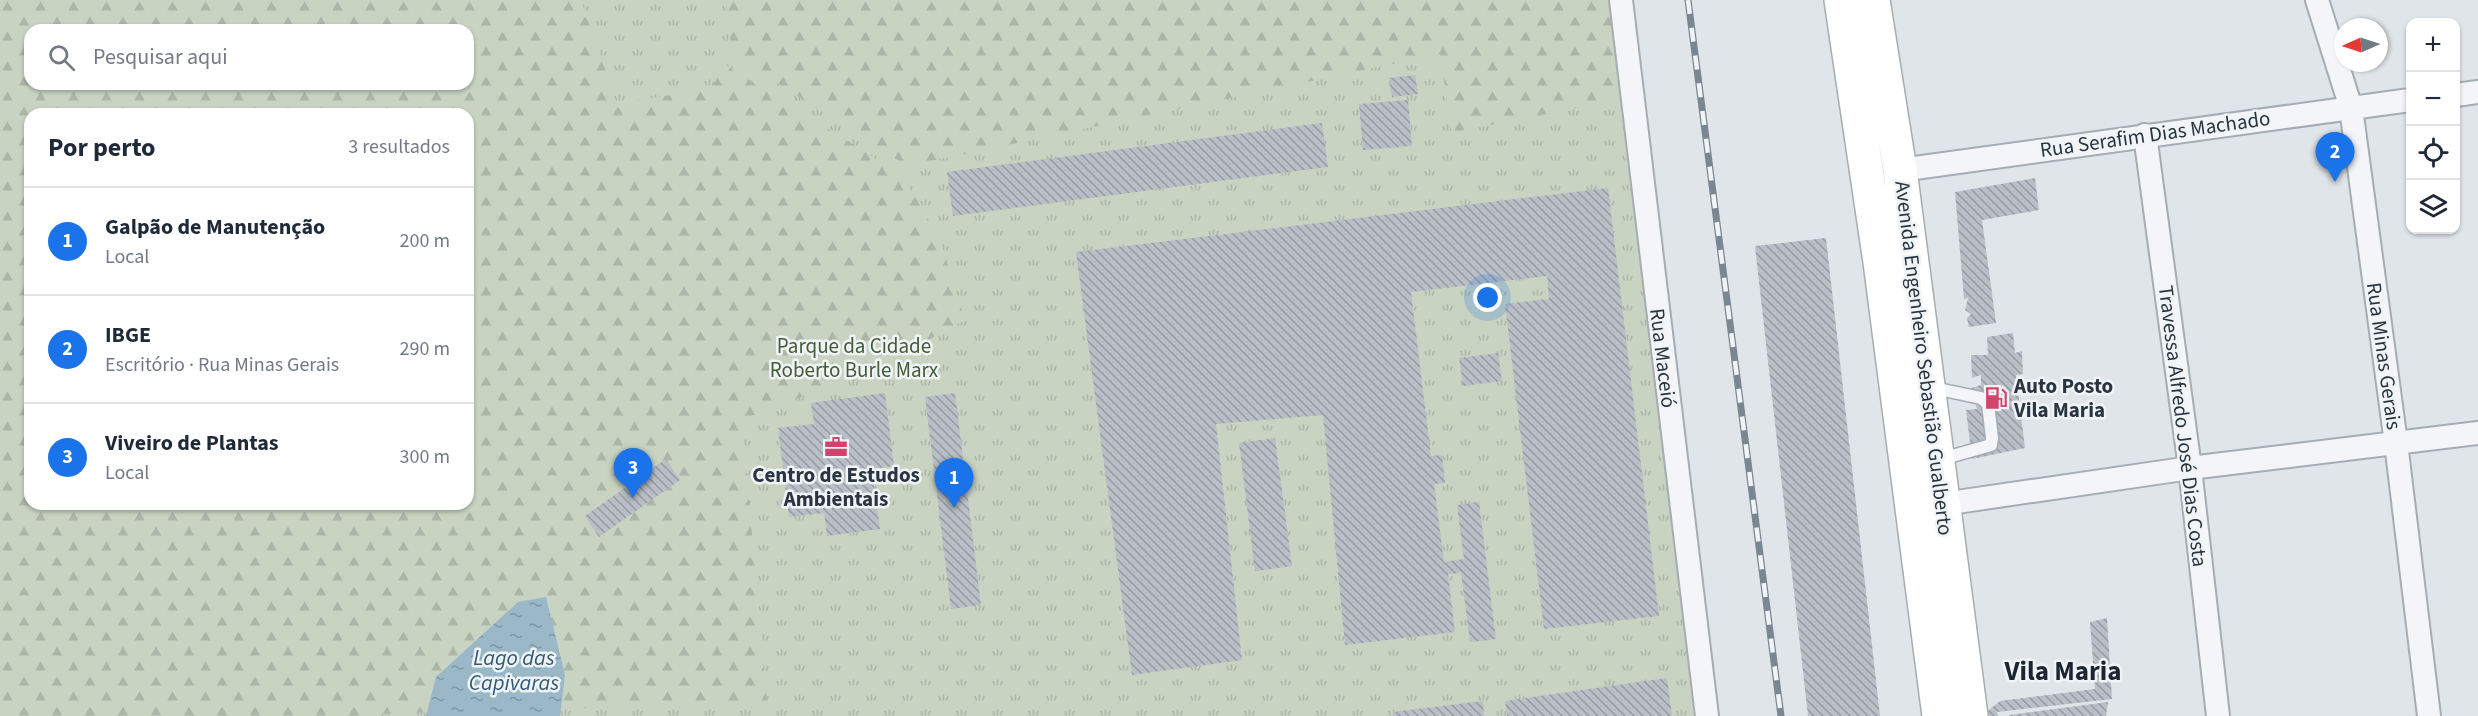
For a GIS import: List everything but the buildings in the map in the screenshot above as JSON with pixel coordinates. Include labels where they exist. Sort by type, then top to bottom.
[{"type":"main road","name":"Avenida Engenheiro Sebastião Gualberto","points":[[1841,0],[1880,262],[1939,716]]},
{"type":"main road","name":"Avenida Engenheiro Sebastião Gualberto","points":[[1873,0],[1900,170],[1971,716]]},
{"type":"street","name":"Rua Maceió","points":[[1621,0],[1707,716]]},
{"type":"street","name":"Rua Minas Gerais","points":[[2317,0],[2351,108],[2396,443],[2429,716]]},
{"type":"street","points":[[2460,94],[2478,92]]},
{"type":"street","name":"Rua Serafim Dias Machado","points":[[1900,170],[2406,101]]},
{"type":"street","name":"Travessa Alfredo José Dias Costa","points":[[2145,135],[2190,468],[2218,716]]},
{"type":"street","points":[[1943,504],[2190,468],[2478,433]]},
{"type":"lane","points":[[1927,386],[1981,398],[1988,404],[1991,445],[1937,460]]},
{"type":"green space","name":"Parque da Cidade Roberto Burle Marx","points":[[0,0],[1612,0],[1708,716],[0,716]]},
{"type":"green space","points":[[0,0],[581,0],[617,104],[712,88],[724,64],[902,175],[940,239],[965,320],[880,366],[742,420],[767,703],[371,714],[367,716],[0,716]]},
{"type":"green space","points":[[726,0],[1617,0],[1626,98],[1452,133],[1440,54],[907,166],[732,54]]},
{"type":"water","name":"Lago das Capivaras","points":[[546,597],[565,675],[560,716],[426,716],[436,677],[518,602]]},
{"type":"railway","points":[[1688,0],[1781,716]]},
{"type":"place","name":"IBGE","points":[[2335,182]]},
{"type":"place","name":"Auto Posto Vila Maria","points":[[1996,398]]},
{"type":"place","name":"Centro de Estudos Ambientais","points":[[836,447]]},
{"type":"place","name":"Viveiro de Plantas","points":[[633,498]]},
{"type":"place","name":"Galpão de Manutenção","points":[[954,508]]},
{"type":"district","name":"Vila Maria","points":[[2063,671]]}]
